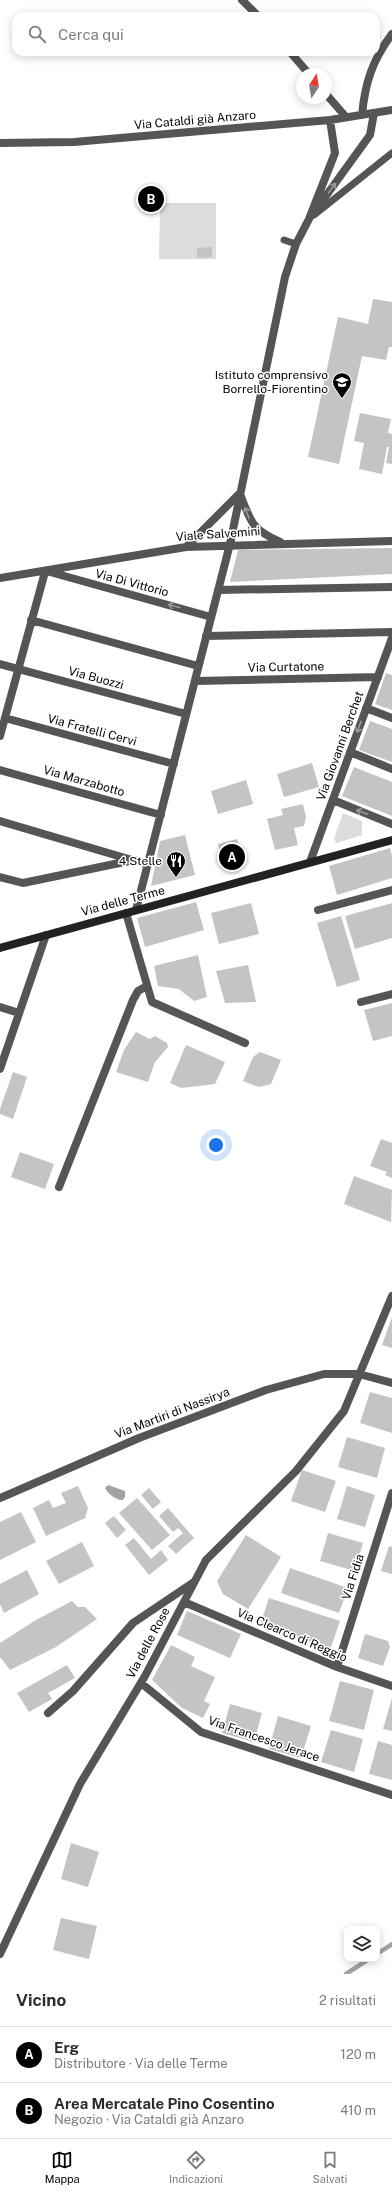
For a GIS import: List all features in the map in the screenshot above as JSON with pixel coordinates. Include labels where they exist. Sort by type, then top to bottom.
[{"type":"main road","name":"Via delle Terme","points":[[0,948],[392,840]]},
{"type":"street","points":[[242,0],[254,12]]},
{"type":"street","points":[[380,52],[392,34]]},
{"type":"street","points":[[293,56],[304,68]]},
{"type":"street","points":[[362,115],[364,90],[378,56]]},
{"type":"street","points":[[332,101],[346,117]]},
{"type":"street","name":"Via Cataldi già Anzaro","points":[[0,143],[74,142],[330,120],[392,110]]},
{"type":"street","points":[[309,219],[370,135],[374,113]]},
{"type":"street","points":[[136,910],[230,544],[285,277],[296,244],[309,219],[335,153],[330,120]]},
{"type":"street","points":[[240,493],[250,520],[255,528],[264,535],[284,543]]},
{"type":"street","points":[[186,546],[240,493]]},
{"type":"street","name":"Viale Salvemini","points":[[0,578],[46,572],[186,546],[392,541]]},
{"type":"street","points":[[0,736],[31,620],[46,572]]},
{"type":"street","name":"Via Di Vittorio","points":[[46,572],[211,617]]},
{"type":"street","points":[[218,590],[392,587]]},
{"type":"street","points":[[31,620],[198,666]]},
{"type":"street","points":[[206,636],[392,632]]},
{"type":"street","name":"Via Giovanni Berchet","points":[[310,862],[378,677],[388,662],[392,638]]},
{"type":"street","name":"Via Buozzi","points":[[0,664],[186,714]]},
{"type":"street","name":"Via Curtatone","points":[[195,681],[378,677]]},
{"type":"street","points":[[366,708],[392,718]]},
{"type":"street","name":"Via Fratelli Cervi","points":[[5,718],[174,764]]},
{"type":"street","points":[[350,752],[392,769]]},
{"type":"street","name":"Via Marzabotto","points":[[0,770],[161,815]]},
{"type":"street","points":[[333,800],[392,824]]},
{"type":"street","points":[[0,821],[148,864]]},
{"type":"street","points":[[0,877],[23,883],[134,860]]},
{"type":"street","points":[[318,910],[392,890]]},
{"type":"street","points":[[126,913],[152,1002],[245,1043]]},
{"type":"street","points":[[0,1069],[46,935]]},
{"type":"street","points":[[59,1187],[133,1000],[138,991],[147,986]]},
{"type":"street","points":[[361,1002],[392,994]]},
{"type":"street","points":[[0,1007],[19,1013]]},
{"type":"street","name":"Via delle Rose","points":[[0,1954],[80,1784],[141,1683],[206,1560],[296,1471],[344,1411],[392,1296]]},
{"type":"street","name":"Via Martiri di Nassirya","points":[[0,1498],[139,1438],[266,1390],[324,1374],[359,1374],[392,1383]]},
{"type":"street","name":"Via Fidia","points":[[337,1667],[392,1493]]},
{"type":"street","points":[[48,1713],[73,1691],[133,1622],[195,1582]]},
{"type":"street","name":"Via Clearco di Reggio","points":[[184,1602],[337,1667],[392,1686]]},
{"type":"street","name":"Via Francesco Jerace","points":[[141,1683],[202,1732],[392,1795]]},
{"type":"lane","points":[[309,219],[392,153]]},
{"type":"lane","points":[[284,240],[296,244]]},
{"type":"shaded area","points":[[160,203],[216,203],[216,259],[159,259]]},
{"type":"shaded area","points":[[343,813],[362,821],[362,835],[336,843],[334,838]]},
{"type":"shaded area","points":[[108,1485],[125,1491],[125,1497],[123,1500],[115,1498],[108,1492],[105,1488]]},
{"type":"building","points":[[212,247],[212,257],[197,258],[197,248]]},
{"type":"building","points":[[373,299],[392,302],[392,347],[389,347],[386,360],[362,356],[339,464],[308,457],[338,317],[368,324]]},
{"type":"building","points":[[360,413],[391,419],[388,433],[392,434],[392,464],[386,463],[389,447],[387,447],[382,474],[359,469],[364,443],[354,441]]},
{"type":"building","points":[[392,548],[392,574],[230,582],[238,550]]},
{"type":"building","points":[[386,673],[392,675],[392,710],[375,704]]},
{"type":"building","points":[[370,721],[392,729],[392,762],[359,750]]},
{"type":"building","points":[[312,763],[319,787],[284,797],[277,774]]},
{"type":"building","points":[[354,767],[392,782],[392,816],[342,796]]},
{"type":"building","points":[[246,780],[253,804],[218,814],[211,791]]},
{"type":"building","points":[[303,804],[306,817],[304,826],[294,828],[298,845],[275,850],[267,819],[283,815],[281,809]]},
{"type":"building","points":[[185,835],[195,875],[151,886],[160,841]]},
{"type":"building","points":[[237,839],[242,855],[222,860],[218,844]]},
{"type":"building","points":[[390,848],[392,856],[392,878],[337,895],[329,866]]},
{"type":"building","points":[[196,902],[204,930],[145,947],[137,918]]},
{"type":"building","points":[[251,903],[259,934],[219,944],[211,913]]},
{"type":"building","points":[[392,903],[392,938],[355,949],[345,916]]},
{"type":"building","points":[[341,916],[360,980],[337,987],[317,923]]},
{"type":"building","points":[[198,955],[207,997],[194,1001],[179,989],[158,986],[154,966]]},
{"type":"building","points":[[248,965],[256,1002],[225,1003],[216,971]]},
{"type":"building","points":[[392,1003],[392,1036],[373,1041],[364,1010]]},
{"type":"building","points":[[136,1032],[150,1039],[155,1036],[167,1043],[168,1047],[155,1062],[148,1082],[116,1072],[124,1050]]},
{"type":"building","points":[[186,1045],[225,1062],[215,1084],[181,1088],[170,1083]]},
{"type":"building","points":[[260,1052],[281,1060],[271,1084],[259,1087],[243,1081],[253,1057]]},
{"type":"building","points":[[13,1072],[27,1077],[13,1119],[0,1114],[0,1109]]},
{"type":"building","points":[[381,1139],[392,1143],[392,1178],[385,1175],[387,1172],[370,1166]]},
{"type":"building","points":[[20,1152],[54,1164],[45,1189],[11,1177]]},
{"type":"building","points":[[354,1176],[392,1190],[391,1222],[344,1204]]},
{"type":"building","points":[[392,1317],[392,1348],[382,1345]]},
{"type":"building","points":[[370,1392],[392,1398],[392,1433],[360,1423]]},
{"type":"building","points":[[347,1437],[385,1448],[377,1478],[338,1467]]},
{"type":"building","points":[[302,1470],[336,1481],[325,1512],[291,1501]]},
{"type":"building","points":[[78,1486],[88,1508],[85,1518],[46,1536],[33,1508],[49,1500],[53,1508],[66,1503],[61,1493]]},
{"type":"building","points":[[347,1486],[375,1495],[365,1527],[337,1519]]},
{"type":"building","points":[[149,1488],[161,1502],[153,1509],[141,1495]]},
{"type":"building","points":[[137,1498],[170,1535],[152,1550],[119,1513]]},
{"type":"building","points":[[168,1508],[194,1538],[176,1554],[168,1546],[183,1533],[178,1528],[173,1532],[159,1516]]},
{"type":"building","points":[[21,1512],[36,1542],[0,1560],[0,1522]]},
{"type":"building","points":[[114,1516],[126,1530],[117,1538],[105,1523]]},
{"type":"building","points":[[328,1533],[363,1543],[355,1571],[320,1561]]},
{"type":"building","points":[[246,1535],[281,1557],[248,1609],[223,1594],[217,1581]]},
{"type":"building","points":[[134,1538],[151,1559],[161,1550],[168,1560],[149,1575],[125,1545]]},
{"type":"building","points":[[82,1542],[94,1566],[59,1584],[46,1561]]},
{"type":"building","points":[[389,1546],[392,1547],[392,1574],[381,1571]]},
{"type":"building","points":[[290,1568],[348,1588],[339,1613],[281,1593]]},
{"type":"building","points":[[27,1570],[39,1594],[4,1613],[0,1604],[0,1584]]},
{"type":"building","points":[[269,1598],[340,1621],[330,1650],[261,1622]]},
{"type":"building","points":[[72,1601],[78,1607],[85,1607],[97,1619],[56,1647],[10,1670],[0,1657],[0,1643],[36,1620]]},
{"type":"building","points":[[187,1611],[241,1634],[230,1658],[177,1635]]},
{"type":"building","points":[[365,1634],[388,1641],[390,1647],[383,1666],[358,1658]]},
{"type":"building","points":[[171,1645],[195,1657],[191,1666],[215,1677],[204,1701],[210,1704],[203,1718],[182,1708],[152,1680]]},
{"type":"building","points":[[67,1665],[75,1678],[48,1693],[52,1699],[29,1712],[17,1693]]},
{"type":"building","points":[[340,1681],[374,1690],[364,1730],[329,1721]]},
{"type":"building","points":[[392,1698],[392,1731],[383,1729]]},
{"type":"building","points":[[230,1704],[262,1713],[254,1742],[222,1733]]},
{"type":"building","points":[[278,1716],[311,1726],[301,1758],[269,1749]]},
{"type":"building","points":[[331,1730],[363,1739],[354,1772],[321,1762]]},
{"type":"building","points":[[378,1741],[392,1745],[392,1780],[369,1774]]},
{"type":"building","points":[[71,1843],[99,1852],[88,1887],[61,1879]]},
{"type":"building","points":[[61,1918],[97,1926],[89,1959],[53,1950]]},
{"type":"waterway","points":[[380,1952],[392,1944]]},
{"type":"waterway","points":[[346,1974],[364,1962]]},
{"type":"place","name":"Area Mercatale Pino Cosentino","points":[[151,199]]},
{"type":"place","name":"Istituto comprensivo Borrello-Fiorentino","points":[[342,399]]},
{"type":"place","name":"Erg","points":[[232,857]]},
{"type":"place","name":"4 Stelle","points":[[176,878]]}]
